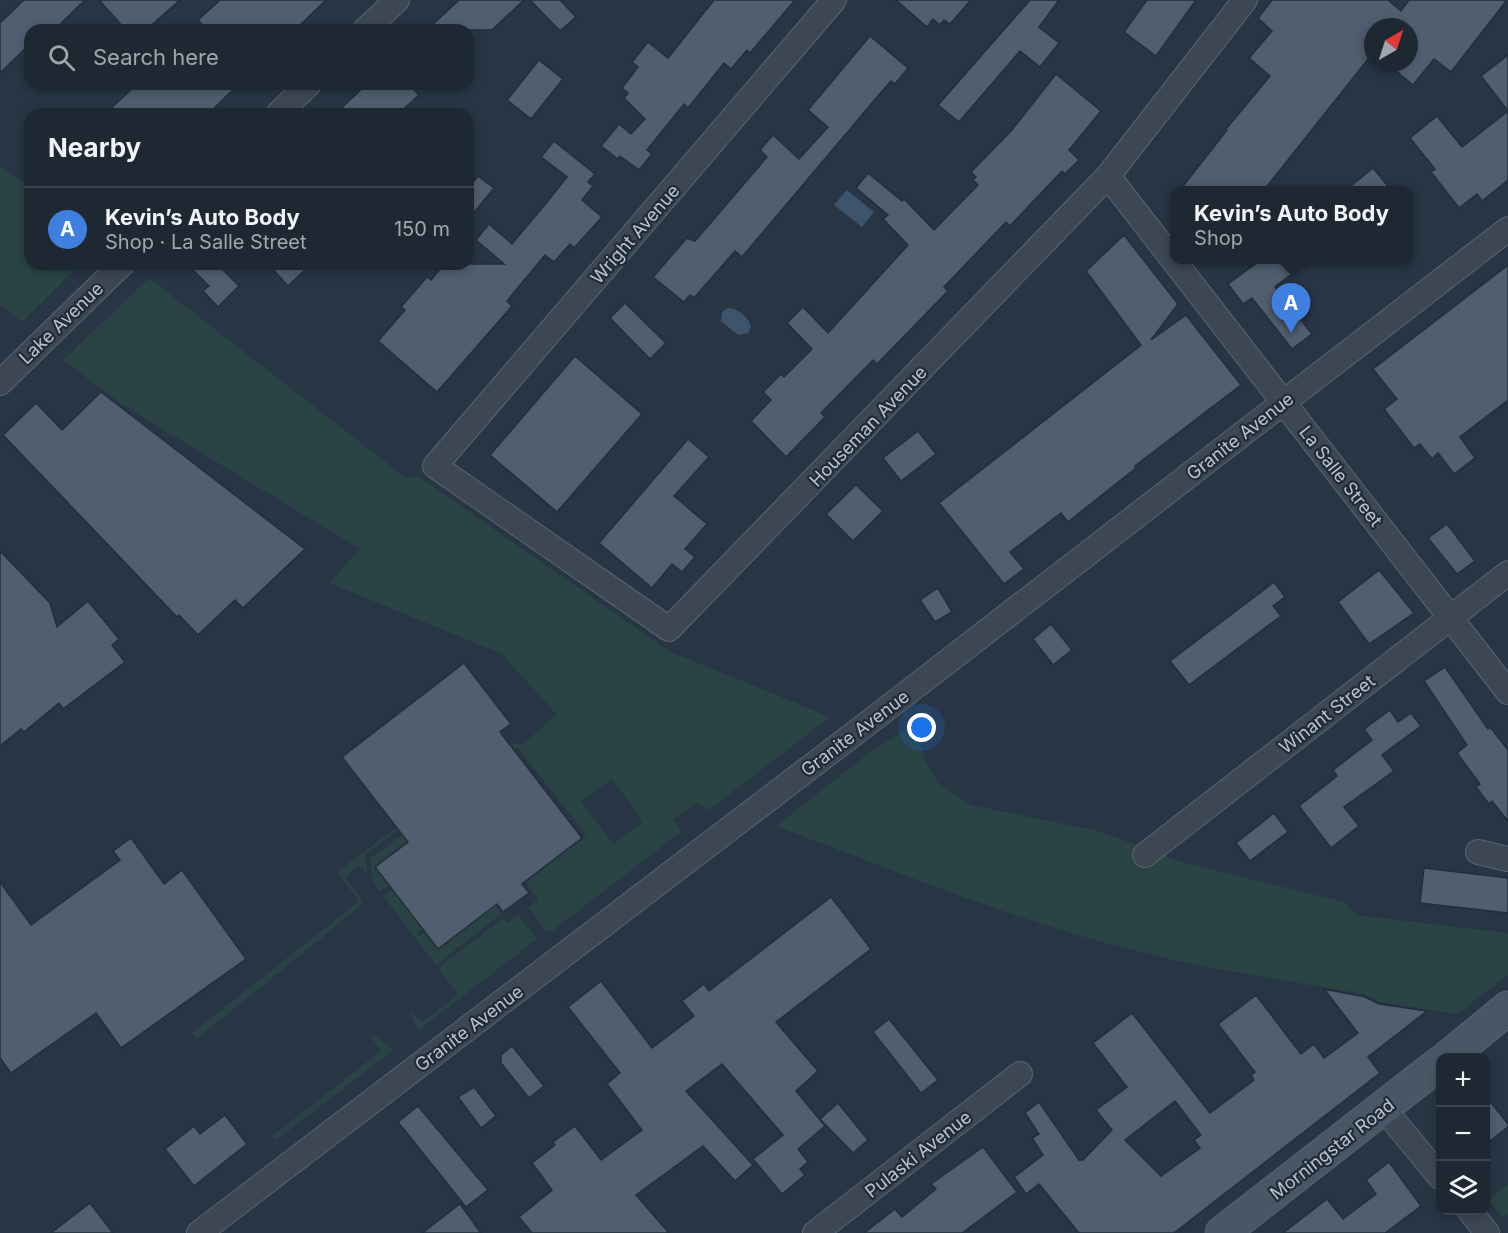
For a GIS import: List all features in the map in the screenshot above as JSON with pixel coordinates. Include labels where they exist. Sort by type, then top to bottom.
[{"type":"street","points":[[371,24],[396,0]]},
{"type":"street","name":"Wright Avenue","points":[[435,466],[834,0]]},
{"type":"street","name":"Houseman Avenue","points":[[435,466],[669,629],[1108,176],[1245,0]]},
{"type":"street","points":[[284,108],[303,90]]},
{"type":"street","name":"La Salle Street","points":[[1108,176],[1170,256]]},
{"type":"street","name":"Granite Avenue","points":[[199,1233],[859,730],[1508,229]]},
{"type":"street","name":"La Salle Street","points":[[1177,264],[1508,692]]},
{"type":"street","name":"Lake Avenue","points":[[8,374],[116,270]]},
{"type":"street","name":"Winant Street","points":[[1145,855],[1508,573]]},
{"type":"street","points":[[1478,852],[1508,859]]},
{"type":"street","points":[[1453,1053],[1500,1014]]},
{"type":"street","name":"Morningstar Road","points":[[1222,1233],[1436,1066]]},
{"type":"street","name":"Pulaski Avenue","points":[[815,1233],[1020,1074]]},
{"type":"street","points":[[1384,1109],[1436,1172]]},
{"type":"street","points":[[1473,1215],[1487,1233]]},
{"type":"green space","points":[[0,166],[24,184],[24,270],[75,270],[22,322],[0,305]]},
{"type":"green space","points":[[149,278],[406,478],[418,476],[669,651],[830,717],[709,810],[696,803],[673,820],[682,831],[551,932],[549,930],[546,932],[528,908],[538,899],[525,882],[586,835],[518,748],[497,763],[476,770],[365,855],[368,876],[360,865],[345,877],[362,900],[362,905],[197,1039],[192,1033],[359,901],[337,872],[507,744],[523,744],[557,715],[502,654],[329,583],[360,549],[121,404],[63,360]],"holes":[[[612,779],[643,822],[613,844],[581,801]]]},
{"type":"green space","points":[[906,730],[919,735],[925,760],[938,783],[971,805],[1099,831],[1182,862],[1344,902],[1356,915],[1508,933],[1508,975],[1457,1014],[1380,1002],[1364,994],[1202,966],[1063,931],[939,888],[776,826],[873,750]]},
{"type":"green space","points":[[517,754],[519,756],[375,867],[389,886],[380,892],[373,883],[370,859],[479,776],[499,768]]},
{"type":"green space","points":[[392,889],[422,929],[417,933],[419,936],[425,933],[438,949],[495,905],[501,914],[436,965],[383,896]]},
{"type":"green space","points":[[518,915],[537,939],[418,1031],[410,1011],[423,1022],[458,994],[438,968],[504,918],[508,923]]},
{"type":"green space","points":[[372,1034],[394,1050],[276,1140],[272,1136],[381,1051],[371,1037]]},
{"type":"green space","points":[[1508,1184],[1508,1214],[1503,1218],[1490,1202],[1490,1198]]},
{"type":"water","points":[[847,190],[874,212],[862,227],[834,205]]},
{"type":"water","points":[[728,308],[739,311],[748,320],[751,327],[748,333],[738,335],[721,321],[722,312]]},
{"type":"building","points":[[24,0],[85,0],[60,24],[24,24],[24,50],[0,73],[0,23]]},
{"type":"building","points":[[99,0],[180,0],[153,24],[121,24]]},
{"type":"building","points":[[220,0],[326,0],[301,24],[202,24],[198,20]]},
{"type":"building","points":[[459,0],[524,0],[492,30],[474,30],[474,24],[433,24]]},
{"type":"building","points":[[530,0],[560,0],[576,17],[560,31]]},
{"type":"building","points":[[714,0],[795,0],[750,53],[747,50],[731,69],[724,63],[688,108],[684,104],[647,150],[652,154],[639,170],[620,156],[618,159],[601,146],[619,124],[631,134],[645,119],[624,98],[628,93],[622,88],[638,67],[632,62],[648,42],[668,58]]},
{"type":"building","points":[[896,0],[971,0],[950,24],[944,20],[940,25],[933,19],[927,27]]},
{"type":"building","points":[[1030,0],[1059,0],[1039,27],[1059,43],[1040,67],[1020,51],[959,122],[938,105]]},
{"type":"building","points":[[1147,0],[1196,0],[1156,56],[1124,32]]},
{"type":"building","points":[[1272,0],[1388,0],[1401,11],[1409,0],[1507,0],[1451,72],[1434,59],[1413,85],[1397,72],[1418,72],[1418,18],[1364,18],[1364,64],[1267,186],[1183,186],[1270,76],[1249,58],[1272,31],[1258,18]]},
{"type":"building","points":[[870,36],[908,68],[895,84],[891,81],[742,257],[735,251],[694,298],[690,295],[684,302],[653,277],[687,238],[695,241],[767,157],[760,150],[773,135],[799,159],[828,127],[808,110]]},
{"type":"building","points":[[1508,55],[1508,111],[1481,76]]},
{"type":"building","points":[[539,60],[563,79],[531,119],[507,100]]},
{"type":"building","points":[[1056,74],[1101,111],[1069,150],[1079,160],[1065,174],[1062,171],[1010,226],[1006,222],[944,287],[948,291],[877,364],[873,360],[821,413],[825,417],[786,457],[751,421],[771,400],[763,392],[781,374],[784,377],[812,349],[787,323],[803,307],[828,333],[908,245],[883,219],[888,215],[856,188],[868,173],[902,201],[904,199],[934,230],[978,185],[973,180],[976,177],[971,172],[1011,131]]},
{"type":"building","points":[[131,90],[233,90],[214,108],[111,108]]},
{"type":"building","points":[[361,90],[414,90],[419,95],[405,108],[341,108]]},
{"type":"building","points":[[1508,111],[1508,180],[1482,201],[1477,194],[1459,208],[1431,172],[1435,169],[1410,138],[1437,116],[1462,147]]},
{"type":"building","points":[[554,141],[595,174],[588,182],[593,186],[582,200],[602,217],[574,248],[570,244],[554,262],[545,255],[507,301],[512,306],[437,392],[378,341],[405,310],[401,307],[427,277],[431,280],[439,270],[474,270],[474,264],[504,264],[476,240],[489,224],[512,244],[567,177],[541,157]]},
{"type":"building","points":[[1373,168],[1388,186],[1351,186]]},
{"type":"building","points":[[478,176],[494,188],[474,213],[474,181]]},
{"type":"building","points":[[1124,235],[1178,304],[1151,340],[1186,315],[1241,385],[1135,466],[1136,468],[1068,522],[1061,513],[1010,552],[1024,569],[1004,584],[939,503],[1141,345],[1086,271]]},
{"type":"building","points":[[1256,264],[1305,264],[1275,287],[1312,334],[1292,349],[1252,298],[1243,304],[1228,284]]},
{"type":"building","points":[[1508,265],[1508,400],[1460,437],[1475,458],[1454,474],[1438,453],[1432,459],[1420,444],[1414,448],[1384,409],[1397,399],[1373,369]]},
{"type":"building","points":[[193,270],[223,270],[239,286],[218,307],[203,291],[209,286]]},
{"type":"building","points":[[273,270],[305,270],[288,286]]},
{"type":"building","points":[[625,303],[666,343],[650,359],[610,318]]},
{"type":"building","points":[[575,356],[642,414],[557,512],[490,455]]},
{"type":"building","points":[[101,392],[305,549],[243,608],[235,600],[198,635],[179,615],[177,617],[3,435],[36,403],[62,430]]},
{"type":"building","points":[[918,431],[936,454],[901,481],[883,458]]},
{"type":"building","points":[[688,439],[709,457],[674,496],[707,524],[685,549],[695,557],[682,572],[672,564],[652,588],[599,543]]},
{"type":"building","points":[[856,485],[883,511],[853,541],[826,514]]},
{"type":"building","points":[[1447,524],[1475,561],[1457,574],[1428,538]]},
{"type":"building","points":[[0,551],[50,603],[57,627],[88,601],[119,639],[112,645],[125,662],[63,709],[59,703],[24,732],[21,729],[0,746]]},
{"type":"building","points":[[1379,570],[1414,613],[1369,644],[1338,602]]},
{"type":"building","points":[[1274,582],[1285,597],[1273,606],[1281,616],[1189,685],[1170,661]]},
{"type":"building","points":[[938,588],[952,612],[935,622],[920,600]]},
{"type":"building","points":[[1051,624],[1072,650],[1053,665],[1033,639]]},
{"type":"building","points":[[464,663],[511,724],[500,732],[582,838],[522,884],[529,893],[503,912],[497,904],[438,949],[375,867],[408,842],[342,757]]},
{"type":"building","points":[[1445,667],[1488,729],[1490,727],[1508,750],[1508,821],[1492,801],[1489,804],[1476,787],[1480,784],[1457,753],[1467,745],[1424,681]]},
{"type":"building","points":[[1390,710],[1398,722],[1411,713],[1421,726],[1382,755],[1394,771],[1344,807],[1359,826],[1331,848],[1299,806],[1337,776],[1333,770],[1372,740],[1364,729]]},
{"type":"building","points":[[1274,813],[1288,832],[1250,861],[1236,843]]},
{"type":"building","points":[[131,838],[164,884],[182,870],[246,959],[121,1048],[96,1013],[11,1073],[0,1058],[0,882],[31,925],[120,860],[113,851]]},
{"type":"building","points":[[1424,868],[1508,878],[1508,913],[1420,903]]},
{"type":"building","points":[[831,897],[871,949],[776,1022],[818,1071],[796,1091],[825,1126],[798,1149],[808,1162],[800,1169],[805,1175],[782,1194],[753,1159],[783,1135],[722,1064],[686,1091],[753,1165],[735,1181],[703,1146],[636,1195],[669,1233],[532,1233],[519,1217],[552,1190],[532,1163],[555,1145],[553,1142],[575,1126],[601,1160],[642,1130],[607,1084],[620,1073],[568,1007],[601,981],[652,1048],[694,1016],[682,1001],[704,984],[709,991]]},
{"type":"building","points":[[1324,989],[1365,997],[1379,1004],[1427,1011],[1368,1057],[1380,1073],[1174,1233],[1079,1233],[1039,1184],[1026,1194],[1014,1177],[1043,1155],[1032,1138],[1039,1134],[1025,1113],[1039,1102],[1079,1160],[1083,1160],[1112,1130],[1096,1110],[1127,1087],[1093,1043],[1132,1013],[1210,1113],[1254,1080],[1251,1075],[1255,1072],[1218,1024],[1256,995],[1301,1054],[1314,1044],[1324,1058],[1358,1033]],"holes":[[[1175,1101],[1201,1135],[1194,1140],[1200,1148],[1161,1176],[1125,1140]]]},
{"type":"building","points":[[889,1019],[938,1080],[921,1093],[873,1032]]},
{"type":"building","points":[[512,1046],[544,1086],[529,1098],[501,1063],[501,1055]]},
{"type":"building","points":[[474,1087],[496,1116],[481,1128],[458,1097]]},
{"type":"building","points":[[1490,1101],[1508,1124],[1508,1127],[1490,1141]]},
{"type":"building","points":[[838,1103],[868,1140],[853,1153],[820,1119]]},
{"type":"building","points":[[418,1106],[488,1190],[466,1207],[398,1122]]},
{"type":"building","points":[[225,1115],[247,1144],[194,1186],[165,1149],[194,1126],[200,1134]]},
{"type":"building","points":[[983,1147],[1017,1192],[962,1233],[864,1233],[895,1209],[902,1217],[936,1189],[931,1184]]},
{"type":"building","points":[[1389,1162],[1421,1206],[1385,1233],[1283,1233],[1327,1199],[1343,1219],[1376,1194],[1366,1180]]},
{"type":"building","points":[[90,1203],[113,1233],[51,1233]]},
{"type":"building","points":[[460,1204],[481,1233],[422,1233]]},
{"type":"place","name":"Kevin’s Auto Body","points":[[1291,333]]}]
